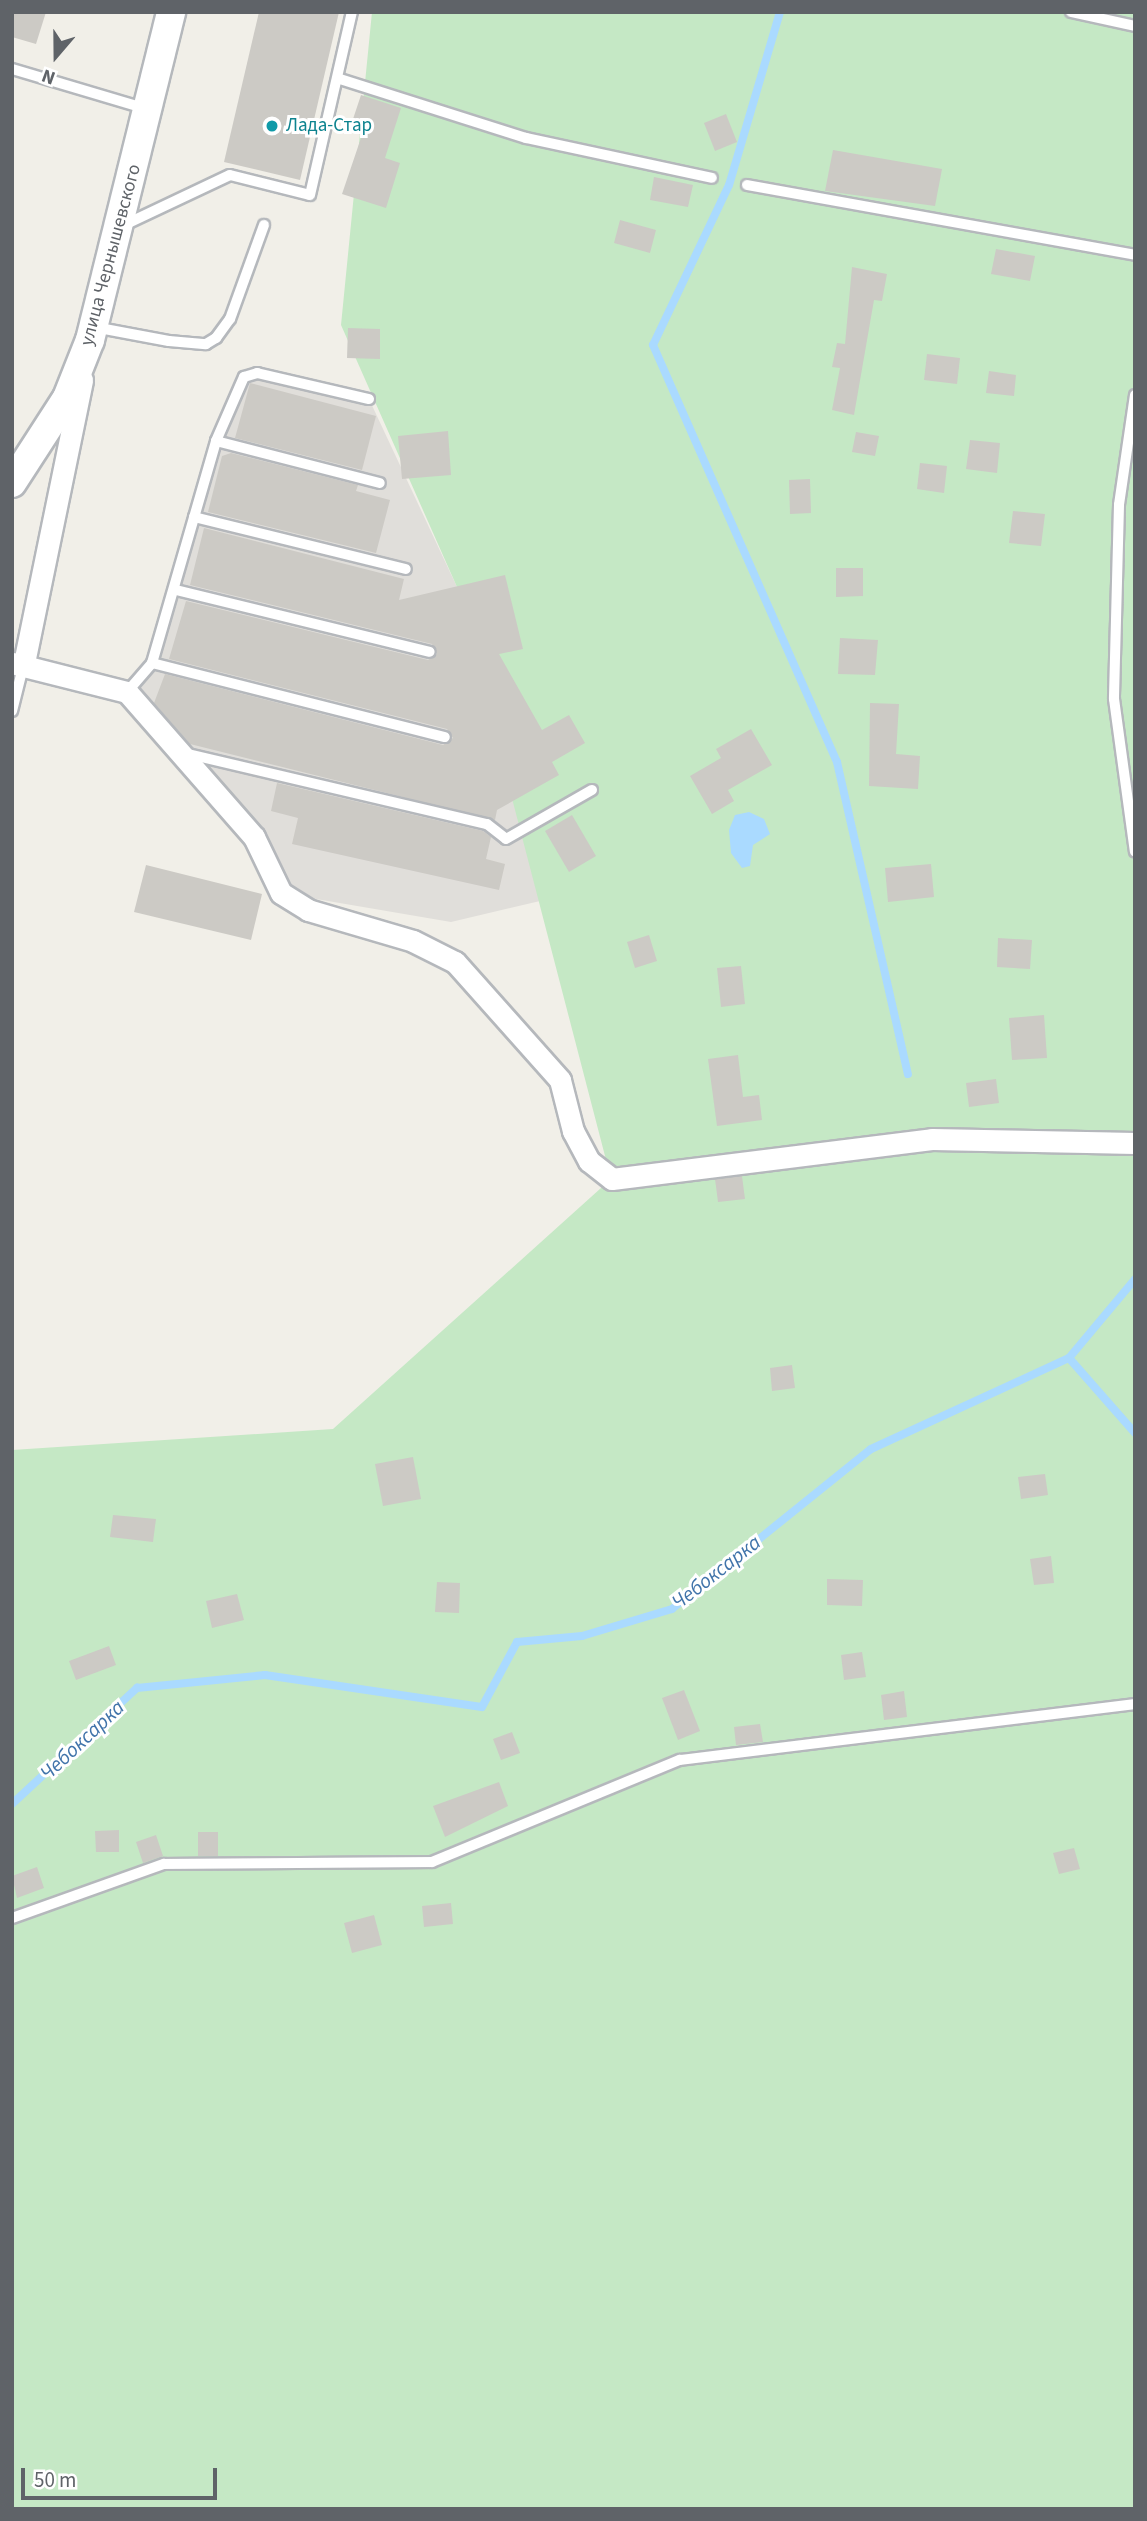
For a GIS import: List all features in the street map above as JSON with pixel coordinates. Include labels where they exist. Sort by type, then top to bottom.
[{"type":"street","name":"улица Чернышевского","points":[[12,483],[67,398],[92,334],[171,12]]},
{"type":"street","points":[[92,334],[18,663],[127,692],[254,837],[281,893],[307,910],[413,941],[456,962],[560,1080],[573,1131],[589,1161],[612,1179],[932,1139],[1135,1143]]},
{"type":"lane","points":[[120,227],[230,175],[310,195],[340,79],[352,12]]},
{"type":"lane","points":[[1071,12],[1135,26]]},
{"type":"lane","points":[[12,69],[148,110]]},
{"type":"lane","points":[[340,79],[526,138],[712,178]]},
{"type":"lane","points":[[747,185],[1135,255]]},
{"type":"lane","points":[[92,334],[206,344],[216,338],[230,319],[264,225]]},
{"type":"lane","points":[[127,692],[152,663],[176,590],[216,441],[235,388],[257,373],[369,399]]},
{"type":"lane","points":[[1135,396],[1119,505],[1114,699],[1135,852]]},
{"type":"lane","points":[[216,441],[380,483]]},
{"type":"lane","points":[[194,517],[406,569]]},
{"type":"lane","points":[[176,590],[430,652]]},
{"type":"lane","points":[[12,712],[18,663]]},
{"type":"lane","points":[[152,663],[445,737]]},
{"type":"lane","points":[[178,751],[487,824],[506,839],[592,790]]},
{"type":"lane","points":[[12,1918],[164,1864],[432,1863],[680,1760],[1135,1704]]},
{"type":"shaded area","points":[[257,373],[369,399],[457,587],[540,901],[451,922],[281,893],[254,837],[127,692],[152,663],[235,388]]},
{"type":"green space","points":[[372,12],[1135,12],[1135,2509],[12,2509],[12,1450],[333,1429],[611,1179],[457,587],[341,325]]},
{"type":"water","points":[[749,812],[764,819],[770,834],[753,845],[750,866],[742,868],[731,853],[729,830],[735,815]]},
{"type":"building","points":[[12,12],[46,12],[36,44],[12,37]]},
{"type":"building","name":"Лада-Стар","points":[[259,12],[339,12],[300,180],[224,162]]},
{"type":"building","points":[[361,95],[401,108],[385,158],[400,163],[386,208],[342,194],[362,135],[349,131]]},
{"type":"building","points":[[726,114],[737,142],[715,151],[704,123]]},
{"type":"building","points":[[833,150],[942,169],[935,206],[825,191]]},
{"type":"building","points":[[654,177],[693,185],[688,207],[650,200]]},
{"type":"building","points":[[620,220],[656,230],[650,253],[614,243]]},
{"type":"building","points":[[996,249],[1035,256],[1030,281],[991,274]]},
{"type":"building","points":[[852,267],[887,274],[882,301],[874,300],[854,415],[832,410],[840,368],[832,367],[837,343],[845,344]]},
{"type":"building","points":[[348,328],[380,329],[380,359],[347,358]]},
{"type":"building","points":[[927,354],[960,358],[957,384],[924,380]]},
{"type":"building","points":[[989,371],[1016,375],[1014,396],[986,393]]},
{"type":"building","points":[[250,383],[376,416],[362,470],[235,438]]},
{"type":"building","points":[[448,431],[451,475],[402,479],[398,436]]},
{"type":"building","points":[[856,432],[879,436],[875,456],[852,452]]},
{"type":"building","points":[[970,440],[1000,443],[997,473],[966,469]]},
{"type":"building","points":[[231,453],[358,485],[356,491],[390,500],[376,553],[208,512],[222,456]]},
{"type":"building","points":[[920,463],[947,466],[944,493],[917,489]]},
{"type":"building","points":[[810,479],[811,513],[790,514],[789,480]]},
{"type":"building","points":[[1013,511],[1045,514],[1041,546],[1009,543]]},
{"type":"building","points":[[204,528],[404,579],[399,600],[505,575],[523,649],[499,654],[542,730],[569,715],[585,743],[552,762],[559,775],[497,810],[495,820],[190,744],[154,703],[165,674],[443,745],[453,738],[447,729],[169,659],[186,601],[428,660],[437,654],[432,644],[190,585]]},
{"type":"building","points":[[836,568],[863,568],[863,596],[836,597]]},
{"type":"building","points":[[840,638],[878,640],[875,675],[838,674]]},
{"type":"building","points":[[870,703],[899,704],[896,754],[920,756],[918,789],[869,786]]},
{"type":"building","points":[[751,729],[772,765],[728,790],[734,801],[712,814],[690,776],[721,758],[716,749]]},
{"type":"building","points":[[277,783],[483,831],[491,837],[486,859],[505,864],[499,890],[292,844],[298,818],[271,811]]},
{"type":"building","points":[[572,815],[596,856],[569,872],[545,831]]},
{"type":"building","points":[[931,864],[934,897],[888,902],[885,868]]},
{"type":"building","points":[[146,865],[262,894],[251,940],[134,912]]},
{"type":"building","points":[[649,935],[657,961],[635,968],[627,942]]},
{"type":"building","points":[[998,938],[1032,940],[1030,969],[997,967]]},
{"type":"building","points":[[741,966],[745,1004],[721,1007],[717,968]]},
{"type":"building","points":[[1044,1015],[1047,1058],[1012,1060],[1009,1018]]},
{"type":"building","points":[[738,1055],[743,1097],[759,1095],[762,1120],[717,1126],[708,1059]]},
{"type":"building","points":[[996,1079],[999,1103],[969,1107],[966,1083]]},
{"type":"building","points":[[742,1176],[745,1199],[718,1202],[715,1179]]},
{"type":"building","points":[[792,1365],[795,1388],[772,1391],[770,1368]]},
{"type":"building","points":[[413,1457],[421,1499],[383,1506],[375,1464]]},
{"type":"building","points":[[1045,1474],[1048,1495],[1021,1499],[1018,1477]]},
{"type":"building","points":[[113,1515],[156,1519],[153,1542],[110,1537]]},
{"type":"building","points":[[1051,1556],[1054,1583],[1034,1585],[1030,1559]]},
{"type":"building","points":[[827,1579],[863,1580],[862,1606],[827,1605]]},
{"type":"building","points":[[437,1582],[460,1583],[459,1613],[435,1612]]},
{"type":"building","points":[[237,1594],[244,1620],[212,1628],[206,1601]]},
{"type":"building","points":[[109,1646],[116,1665],[76,1680],[69,1661]]},
{"type":"building","points":[[862,1652],[866,1677],[844,1680],[841,1655]]},
{"type":"building","points":[[684,1690],[700,1731],[678,1740],[662,1698]]},
{"type":"building","points":[[904,1691],[907,1717],[884,1720],[881,1695]]},
{"type":"building","points":[[760,1724],[763,1742],[736,1745],[734,1727]]},
{"type":"building","points":[[512,1732],[520,1753],[501,1760],[493,1739]]},
{"type":"building","points":[[499,1782],[508,1806],[445,1837],[433,1806]]},
{"type":"building","points":[[119,1830],[119,1852],[96,1852],[95,1831]]},
{"type":"building","points":[[198,1832],[218,1832],[218,1856],[198,1856]]},
{"type":"building","points":[[156,1835],[163,1856],[143,1863],[136,1842]]},
{"type":"building","points":[[1074,1848],[1080,1869],[1059,1874],[1053,1853]]},
{"type":"building","points":[[37,1867],[44,1888],[17,1898],[12,1876]]},
{"type":"building","points":[[451,1903],[453,1924],[424,1927],[422,1906]]},
{"type":"building","points":[[374,1915],[382,1945],[352,1953],[344,1923]]},
{"type":"waterway","points":[[780,12],[729,185],[653,345],[837,762],[908,1074]]},
{"type":"waterway","points":[[1069,1358],[1135,1279]]},
{"type":"waterway","name":"Чебоксарка","points":[[12,1804],[137,1688],[265,1675],[482,1707],[517,1642],[582,1636],[672,1609],[871,1449],[1069,1358],[1135,1433]]},
{"type":"place","name":"Лада-Стар","points":[[272,126]]}]
